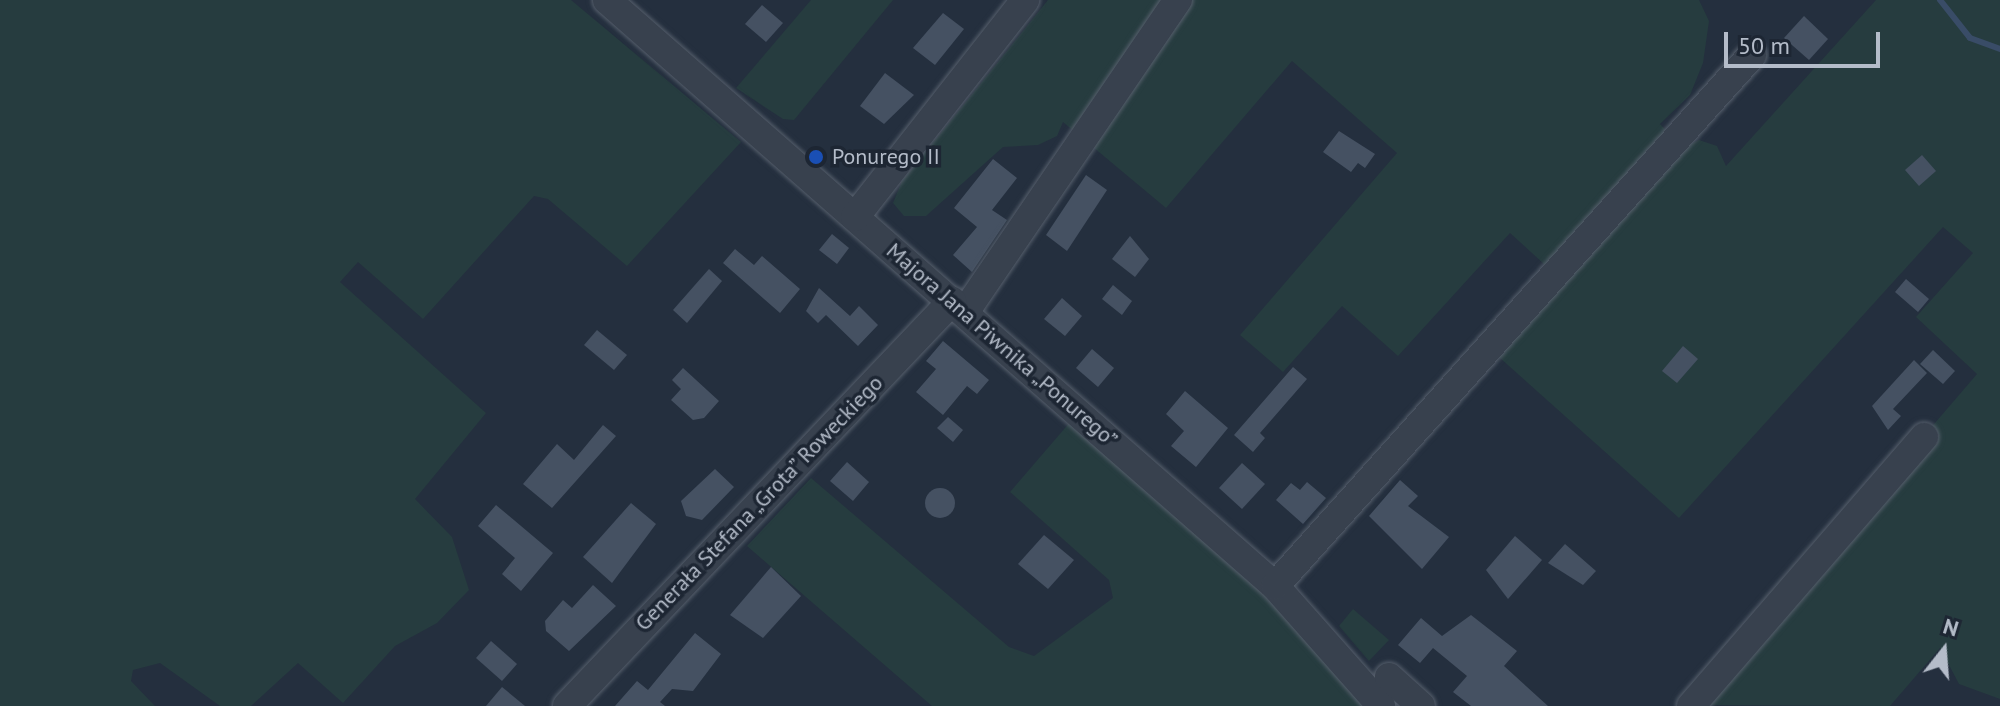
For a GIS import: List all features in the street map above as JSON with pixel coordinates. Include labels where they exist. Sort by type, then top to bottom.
[{"type":"street","name":"Majora Jana Piwnika „Ponurego”","points":[[607,0],[1275,586],[1381,706]]},
{"type":"street","points":[[855,217],[1025,0]]},
{"type":"street","name":"Generała Stefana „Grota” Roweckiego","points":[[567,706],[958,307],[1178,0]]},
{"type":"street","points":[[1275,586],[1752,55]]},
{"type":"street","points":[[1691,706],[1924,437]]},
{"type":"street","points":[[1389,677],[1421,706]]},
{"type":"green space","points":[[0,0],[571,0],[741,142],[627,266],[548,199],[534,196],[423,319],[358,262],[340,282],[486,413],[415,499],[452,537],[469,590],[437,623],[395,646],[343,703],[298,663],[251,706],[220,706],[160,663],[133,670],[131,681],[155,706],[0,706]]},
{"type":"green space","points":[[811,0],[893,0],[794,120],[783,119],[736,88]]},
{"type":"green space","points":[[1048,0],[1699,0],[1709,21],[1703,63],[1690,95],[1660,124],[1683,148],[1699,140],[1717,146],[1726,166],[1876,0],[2000,0],[2000,699],[1959,684],[1940,648],[1890,706],[1693,705],[1977,374],[1916,317],[1973,253],[1943,227],[1679,518],[1490,349],[1556,275],[1510,233],[1398,356],[1342,306],[1283,372],[1240,335],[1397,153],[1292,61],[1166,208],[1063,122],[1057,136],[1038,145],[1003,147],[926,216],[904,216],[893,203],[902,181]]},
{"type":"green space","points":[[1071,421],[1270,593],[1367,706],[932,706],[747,546],[811,478],[1009,647],[1034,656],[1113,598],[1109,580],[1010,492]]},
{"type":"green space","points":[[1353,609],[1389,640],[1369,661],[1339,626]]},
{"type":"building","points":[[762,5],[783,23],[766,42],[745,24]]},
{"type":"building","points":[[943,13],[964,29],[935,65],[913,48]]},
{"type":"building","points":[[1804,16],[1828,39],[1809,60],[1784,38]]},
{"type":"building","points":[[885,73],[914,95],[884,124],[860,106]]},
{"type":"building","points":[[1339,131],[1375,154],[1365,168],[1358,163],[1351,172],[1323,152]]},
{"type":"building","points":[[1922,155],[1936,171],[1919,186],[1905,170]]},
{"type":"building","points":[[993,159],[1017,178],[992,210],[1007,220],[972,272],[953,255],[977,227],[954,208]]},
{"type":"building","points":[[1086,175],[1107,190],[1067,251],[1046,235]]},
{"type":"building","points":[[832,234],[849,248],[837,264],[819,250]]},
{"type":"building","points":[[1130,236],[1149,259],[1135,277],[1112,259]]},
{"type":"building","points":[[735,249],[754,265],[762,256],[800,289],[780,313],[723,263]]},
{"type":"building","points":[[709,269],[722,281],[687,323],[673,310]]},
{"type":"building","points":[[1906,279],[1929,299],[1918,312],[1895,292]]},
{"type":"building","points":[[1113,285],[1132,301],[1122,315],[1102,299]]},
{"type":"building","points":[[819,288],[850,316],[859,306],[878,325],[858,346],[826,315],[818,323],[806,311]]},
{"type":"building","points":[[1062,298],[1082,316],[1065,336],[1044,319]]},
{"type":"building","points":[[597,330],[627,355],[614,370],[584,345]]},
{"type":"building","points":[[943,341],[989,380],[977,394],[967,386],[943,415],[916,392],[936,369],[926,361]]},
{"type":"building","points":[[1683,346],[1698,359],[1677,383],[1662,371]]},
{"type":"building","points":[[1092,349],[1114,368],[1098,387],[1076,368]]},
{"type":"building","points":[[1933,350],[1955,371],[1943,384],[1920,364]]},
{"type":"building","points":[[1914,360],[1927,373],[1893,409],[1901,416],[1888,430],[1872,406]]},
{"type":"building","points":[[1293,367],[1307,379],[1260,433],[1265,438],[1253,452],[1234,435]]},
{"type":"building","points":[[683,368],[719,401],[704,418],[693,420],[671,400],[681,389],[672,380]]},
{"type":"building","points":[[1185,391],[1228,428],[1196,467],[1171,446],[1184,431],[1166,414]]},
{"type":"building","points":[[948,417],[963,430],[953,442],[937,428]]},
{"type":"building","points":[[603,425],[616,436],[552,508],[523,484],[557,444],[574,460]]},
{"type":"building","points":[[847,462],[869,482],[853,501],[830,481]]},
{"type":"building","points":[[1242,463],[1265,484],[1242,509],[1219,488]]},
{"type":"building","points":[[715,469],[734,487],[702,520],[686,516],[681,501]]},
{"type":"building","points":[[1400,480],[1418,496],[1408,506],[1449,537],[1422,569],[1369,516]]},
{"type":"building","points":[[1307,482],[1326,498],[1303,524],[1276,500],[1291,483],[1300,490]]},
{"type":"building","points":[[940,488],[951,492],[955,503],[951,514],[940,518],[929,514],[925,503],[929,492]]},
{"type":"building","points":[[631,503],[656,524],[612,583],[583,557]]},
{"type":"building","points":[[496,505],[553,553],[521,591],[502,574],[515,558],[478,526]]},
{"type":"building","points":[[1044,535],[1074,560],[1048,589],[1018,564]]},
{"type":"building","points":[[1515,536],[1542,560],[1508,599],[1486,570]]},
{"type":"building","points":[[1565,544],[1596,571],[1583,585],[1548,563]]},
{"type":"building","points":[[771,567],[801,596],[763,638],[730,615]]},
{"type":"building","points":[[593,585],[616,606],[569,651],[546,631],[545,621],[563,600],[572,608]]},
{"type":"building","points":[[1471,615],[1517,651],[1504,666],[1548,706],[1471,706],[1453,692],[1467,676],[1433,648],[1420,663],[1398,645],[1421,618],[1442,636]]},
{"type":"building","points":[[695,633],[721,654],[693,691],[672,689],[660,702],[665,706],[615,706],[637,681],[648,690]]},
{"type":"building","points":[[491,641],[517,664],[502,681],[476,658]]},
{"type":"building","points":[[502,687],[525,706],[486,706]]},
{"type":"waterway","points":[[1940,0],[1970,38],[2000,49]]},
{"type":"place","name":"Ponurego II","points":[[816,157]]}]
